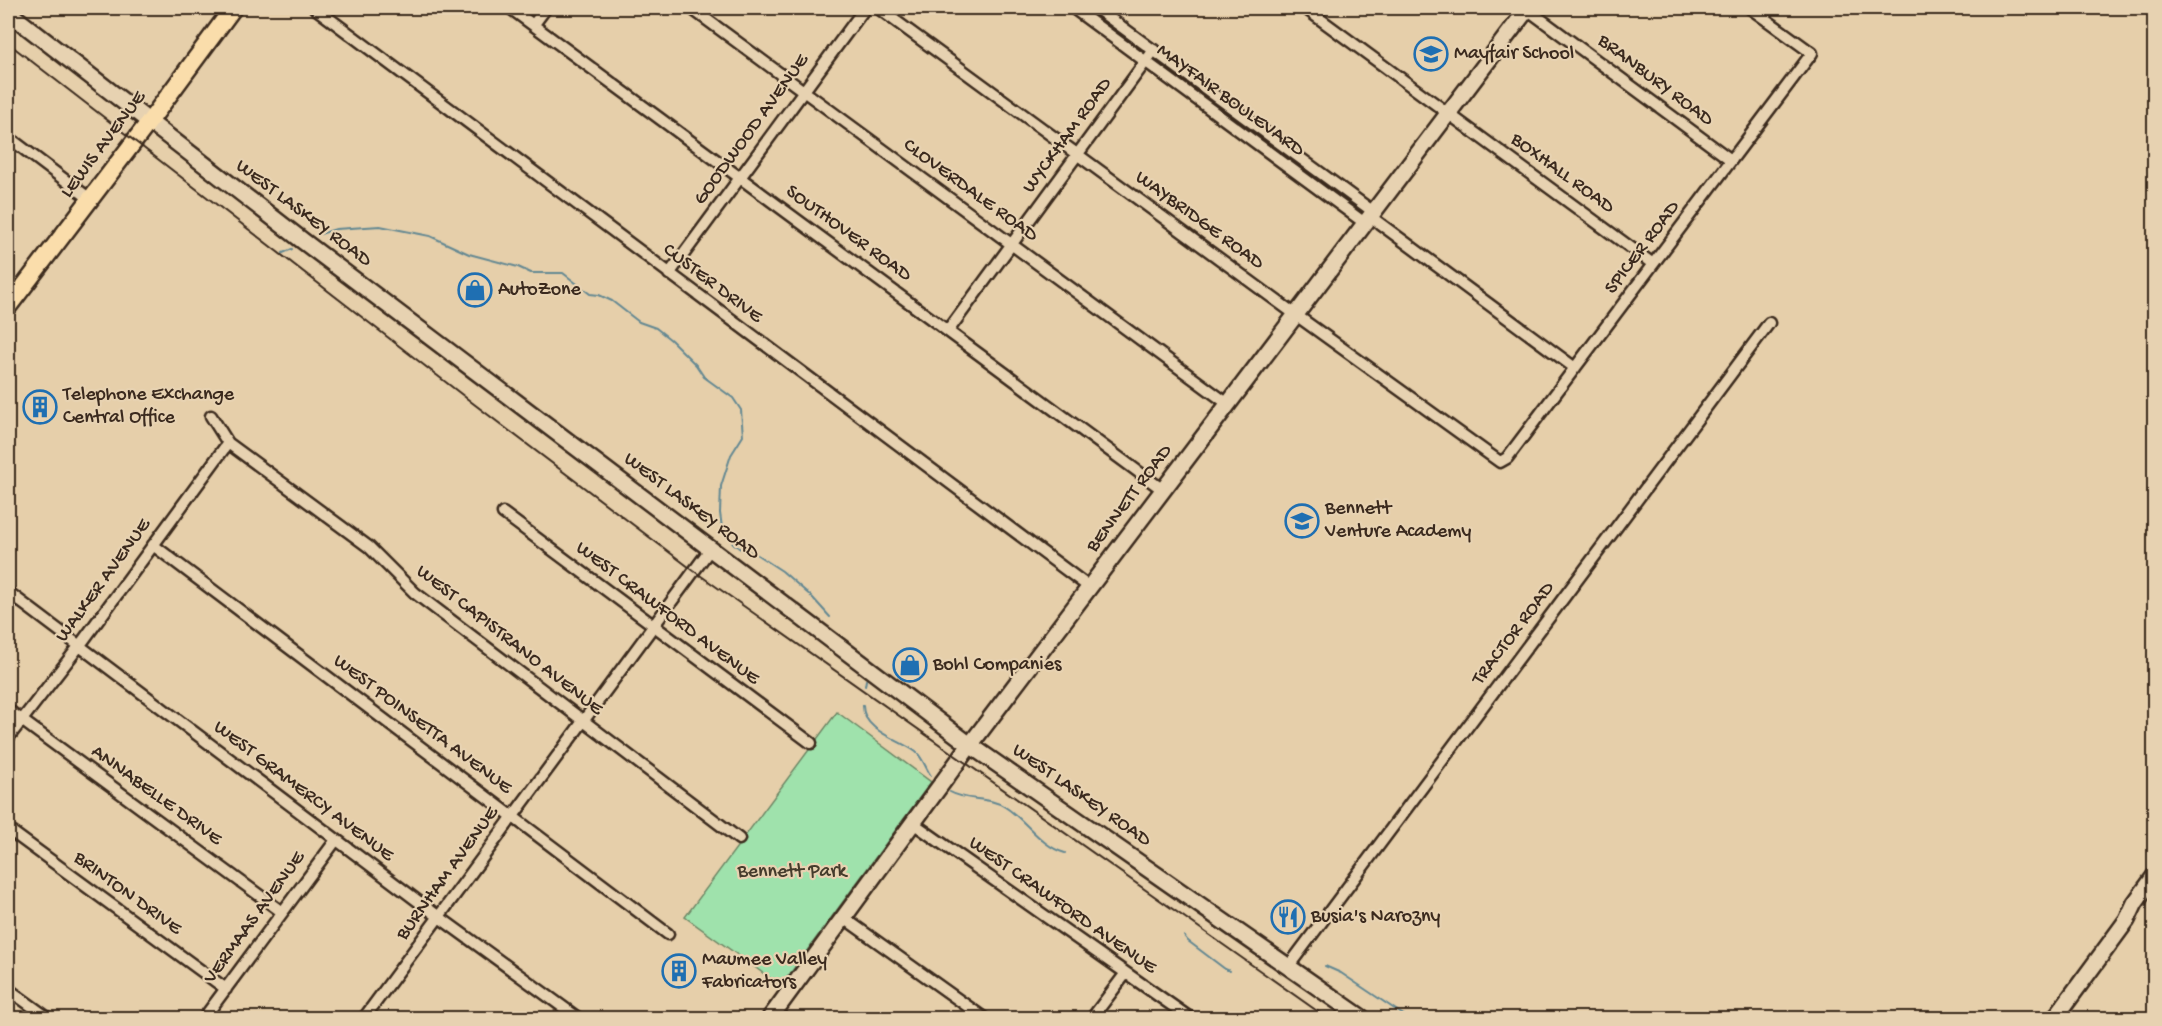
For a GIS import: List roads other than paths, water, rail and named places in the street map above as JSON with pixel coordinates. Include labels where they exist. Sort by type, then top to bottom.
[{"type":"main road","name":"LEWIS AVENUE","points":[[10,298],[149,122],[232,8]]},
{"type":"main road","name":"BENNETT ROAD","points":[[775,1017],[970,745],[1528,8]]},
{"type":"main road","name":"WEST LASKEY ROAD","points":[[8,12],[303,241],[970,745],[1362,1018]]},
{"type":"main road","points":[[2055,1018],[2127,920],[2135,903],[2154,877]]},
{"type":"main road","points":[[2127,920],[2142,910],[2154,893]]},
{"type":"street","name":"CUSTER DRIVE","points":[[315,8],[1089,587]]},
{"type":"street","name":"SOUTHOVER ROAD","points":[[510,8],[1163,490]]},
{"type":"street","points":[[534,24],[546,8]]},
{"type":"street","name":"CLOVERDALE ROAD","points":[[691,8],[1228,404]]},
{"type":"street","name":"GOODWOOD AVENUE","points":[[669,274],[865,8]]},
{"type":"street","name":"WAYBRIDGE ROAD","points":[[878,8],[1500,462]]},
{"type":"street","name":"MAYFAIR BOULEVARD","points":[[1073,8],[1371,218]]},
{"type":"street","name":"MAYFAIR BOULEVARD","points":[[1096,8],[1154,50],[1371,218],[1575,368]]},
{"type":"street","name":"BOXHALL ROAD","points":[[1305,8],[1653,264]]},
{"type":"street","name":"BRANBURY ROAD","points":[[1528,8],[1731,160]]},
{"type":"street","name":"SPICER ROAD","points":[[1500,462],[1508,458],[1812,53],[1750,8]]},
{"type":"street","name":"WYCKHAM ROAD","points":[[948,331],[1154,50]]},
{"type":"street","points":[[8,137],[90,199]]},
{"type":"street","name":"TRACTOR ROAD","points":[[1288,967],[1769,323]]},
{"type":"street","name":"WEST CAPISTRANO AVENUE","points":[[211,417],[228,443],[369,547],[415,593],[739,839]]},
{"type":"street","name":"WALKER AVENUE","points":[[8,738],[80,645],[228,443]]},
{"type":"street","name":"WEST CRAWFORD AVENUE","points":[[502,513],[811,743]]},
{"type":"street","name":"WEST POINSETTA AVENUE","points":[[153,545],[668,934]]},
{"type":"street","name":"BURNHAM AVENUE","points":[[364,1018],[711,548]]},
{"type":"street","name":"WEST GRAMERCY AVENUE","points":[[8,592],[439,917],[578,1018]]},
{"type":"street","name":"ANNABELLE DRIVE","points":[[8,710],[282,912]]},
{"type":"street","name":"WEST CRAWFORD AVENUE","points":[[913,823],[1190,1018]]},
{"type":"street","name":"BRINTON DRIVE","points":[[8,829],[226,989]]},
{"type":"street","name":"VERMAAS AVENUE","points":[[204,1018],[336,840]]},
{"type":"street","points":[[844,918],[984,1018]]},
{"type":"street","points":[[1092,1018],[1125,973]]},
{"type":"street","points":[[8,989],[48,1018]]},
{"type":"waterway","points":[[320,234],[336,229],[380,226],[430,236],[469,254],[518,267],[531,273],[563,273],[590,294],[612,301],[639,322],[656,328],[696,365],[704,377],[733,398],[741,410],[743,436],[731,455],[721,486],[722,528],[739,548],[756,554],[782,571],[812,597],[830,617]]},
{"type":"waterway","points":[[283,253],[292,249]]},
{"type":"waterway","points":[[865,686],[866,680]]},
{"type":"waterway","points":[[863,705],[864,714],[869,722],[884,734],[916,752],[931,776]]},
{"type":"waterway","points":[[950,792],[964,797],[992,801],[1005,807],[1048,845],[1065,853]]},
{"type":"waterway","points":[[1184,936],[1230,971]]},
{"type":"waterway","points":[[1325,966],[1341,973],[1408,1018]]},
{"type":"railway","points":[[8,43],[474,404],[694,571],[1327,1018]]},
{"type":"place","name":"Mayfair School","points":[[1431,54]]},
{"type":"place","name":"AutoZone","points":[[475,290]]},
{"type":"place","name":"Telephone Exchange Central Office","points":[[40,407]]},
{"type":"place","name":"Bennett Venture Academy","points":[[1302,521]]},
{"type":"place","name":"Bohl Companies","points":[[910,665]]},
{"type":"place","name":"Busia's Narozny","points":[[1288,917]]},
{"type":"place","name":"Maumee Valley Fabricators","points":[[679,971]]},
{"type":"park label","name":"Bennett Park","points":[[792,872]]}]
